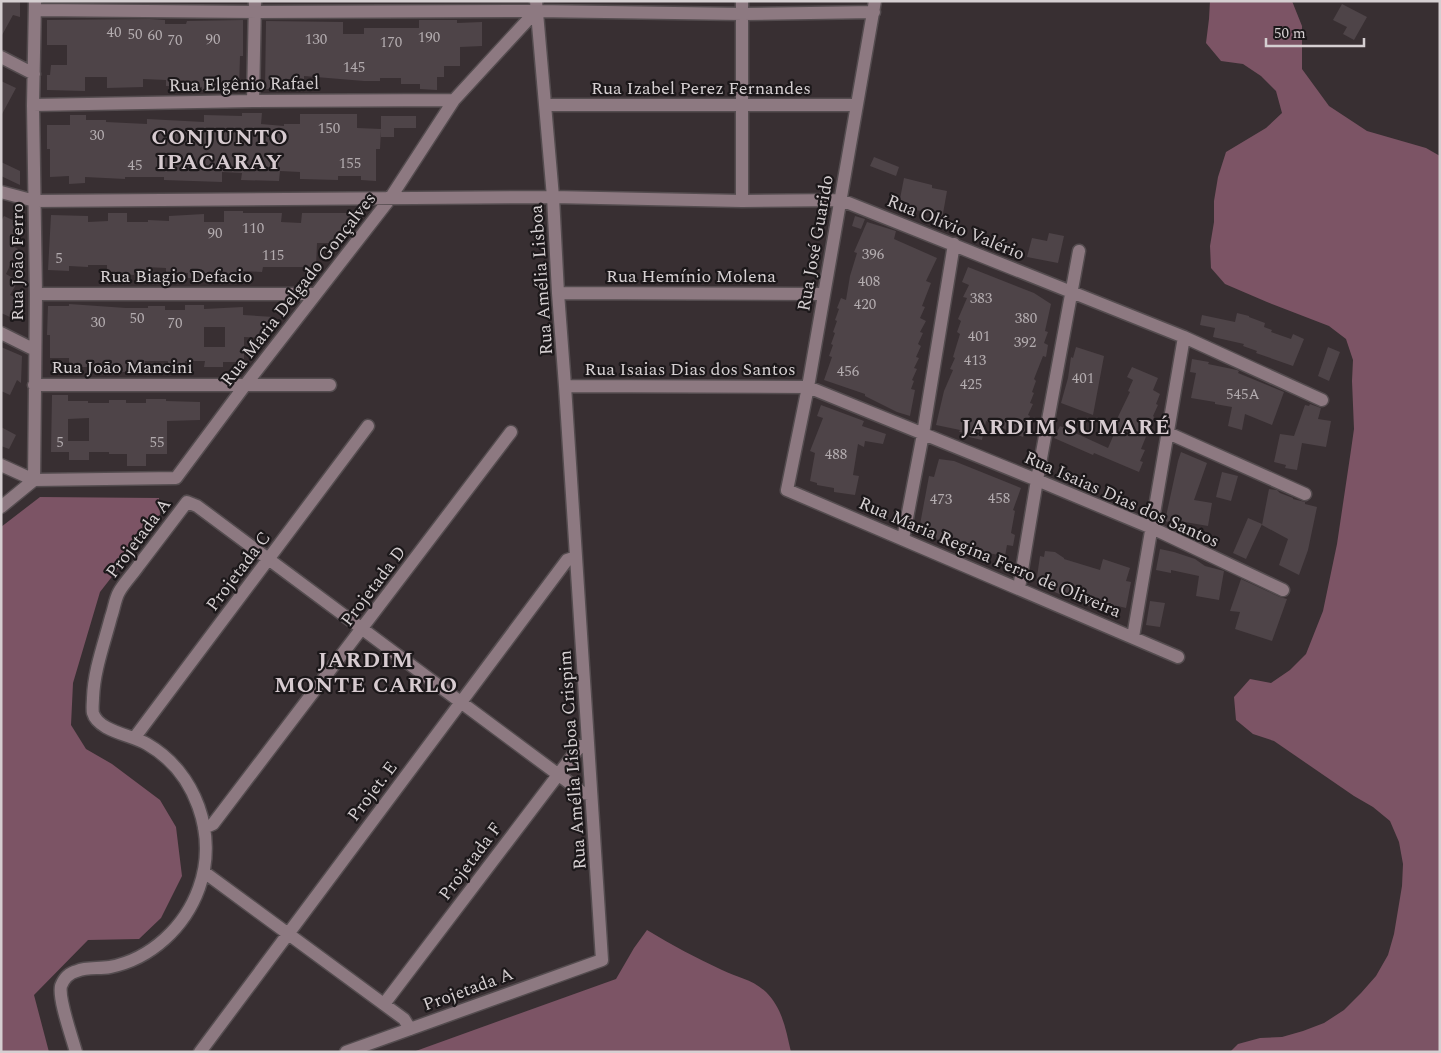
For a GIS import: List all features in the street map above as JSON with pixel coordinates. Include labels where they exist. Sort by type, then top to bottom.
[{"type":"street","points":[[35,6],[742,8],[874,6]]},
{"type":"street","name":"Rua João Ferro","points":[[34,480],[36,294],[33,104],[35,6]]},
{"type":"street","name":"Rua Maria Delgado Gonçalves","points":[[34,480],[176,478],[246,384],[389,200],[454,100],[536,6]]},
{"type":"street","name":"Rua Amélia Lisboa","points":[[536,6],[553,197],[576,557]]},
{"type":"street","name":"Rua José Guarido","points":[[787,490],[808,387],[874,6]]},
{"type":"street","points":[[253,101],[255,7]]},
{"type":"street","points":[[742,8],[742,201]]},
{"type":"street","points":[[1,57],[34,74]]},
{"type":"street","name":"Rua Elgênio Rafael","points":[[33,104],[454,100]]},
{"type":"street","name":"Rua Izabel Perez Fernandes","points":[[545,105],[856,105]]},
{"type":"street","name":"Rua Olívio Valério","points":[[1,192],[35,201],[389,200],[553,197],[742,201],[841,200],[1184,337],[1322,400]]},
{"type":"street","points":[[904,539],[954,244]]},
{"type":"street","points":[[1019,588],[1079,251]]},
{"type":"street","name":"Rua Biagio Defacio","points":[[36,294],[316,294]]},
{"type":"street","name":"Rua Hemínio Molena","points":[[558,294],[824,294]]},
{"type":"street","points":[[1,333],[35,350]]},
{"type":"street","points":[[1133,637],[1184,337]]},
{"type":"street","name":"Rua João Mancini","points":[[34,385],[330,385]]},
{"type":"street","name":"Rua Isaias Dias dos Santos","points":[[565,386],[808,387],[1152,528],[1283,590]]},
{"type":"street","name":"Projetada C","points":[[135,737],[368,426]]},
{"type":"street","name":"Projetada D","points":[[204,828],[214,824],[511,432]]},
{"type":"street","points":[[1168,433],[1305,494]]},
{"type":"street","points":[[1,465],[34,480],[1,507]]},
{"type":"street","name":"Rua Maria Regina Ferro de Oliveira","points":[[787,490],[1178,657]]},
{"type":"street","name":"Projetada A","points":[[76,1052],[61,997],[61,987],[66,978],[70,974],[81,970],[96,969],[126,962],[154,948],[177,928],[186,915],[200,887],[204,872],[206,842],[204,828],[196,799],[181,774],[160,753],[135,737],[104,726],[93,712],[94,677],[118,593],[187,502],[197,506],[269,559]]},
{"type":"street","name":"Projet. E","points":[[200,1052],[567,560],[576,557]]},
{"type":"street","name":"Rua Amélia Lisboa Crispim","points":[[576,557],[602,960]]},
{"type":"street","points":[[269,559],[584,793],[591,794]]},
{"type":"street","name":"Projetada F","points":[[384,1004],[558,774],[580,746],[588,743]]},
{"type":"street","points":[[204,872],[404,1019],[410,1029]]},
{"type":"street","name":"Projetada A","points":[[346,1052],[602,960]]},
{"type":"shaded area","points":[[1210,1],[1292,1],[1302,26],[1302,69],[1329,106],[1367,131],[1426,148],[1440,156],[1440,1052],[1230,1052],[1238,1044],[1260,1038],[1282,1037],[1324,1023],[1344,1010],[1361,993],[1376,976],[1388,955],[1394,934],[1402,886],[1403,864],[1399,842],[1390,821],[1373,807],[1274,741],[1253,734],[1236,720],[1234,697],[1250,679],[1271,683],[1290,670],[1306,654],[1323,611],[1337,544],[1354,429],[1353,360],[1346,339],[1329,326],[1225,284],[1211,268],[1210,246],[1214,222],[1214,201],[1218,177],[1226,152],[1266,128],[1282,113],[1276,91],[1261,76],[1243,64],[1221,61],[1206,43]]},
{"type":"shaded area","points":[[40,497],[159,498],[160,515],[100,592],[73,683],[71,725],[86,749],[112,764],[160,800],[176,827],[182,876],[161,918],[139,939],[88,940],[34,995],[49,1052],[1,1052],[1,527]]},
{"type":"shaded area","points":[[647,930],[703,961],[755,984],[766,992],[780,1013],[791,1052],[413,1052],[616,979]]},
{"type":"building","points":[[1,1],[20,1],[20,17],[13,15],[1,37]]},
{"type":"building","points":[[1342,4],[1367,17],[1354,40],[1343,34],[1347,27],[1333,20]]},
{"type":"building","points":[[47,20],[165,20],[165,24],[186,24],[187,21],[243,20],[243,56],[240,56],[239,88],[218,87],[217,90],[202,90],[202,87],[166,86],[166,80],[143,79],[143,87],[107,88],[107,77],[85,77],[85,91],[47,90],[47,75],[50,75],[51,65],[67,65],[67,45],[47,45]]},
{"type":"building","points":[[419,20],[457,20],[457,23],[482,22],[482,46],[460,47],[460,66],[444,66],[444,77],[437,77],[437,90],[420,89],[420,84],[401,84],[401,78],[380,78],[380,81],[364,81],[304,76],[304,79],[284,79],[284,89],[265,89],[266,21],[343,22],[343,34],[364,34],[364,28],[419,28]]},
{"type":"building","points":[[1,81],[16,88],[1,116]]},
{"type":"building","points":[[242,113],[262,113],[261,124],[284,126],[284,124],[300,124],[300,114],[357,114],[357,128],[381,129],[380,149],[376,149],[376,181],[361,180],[361,176],[338,176],[338,180],[300,179],[300,172],[280,171],[279,181],[241,180],[242,173],[222,172],[222,182],[164,180],[164,177],[125,177],[125,179],[85,177],[85,183],[69,184],[69,176],[50,177],[50,149],[47,149],[47,125],[70,125],[70,115],[86,115],[86,120],[147,124],[147,119],[204,122],[204,115],[242,116]]},
{"type":"building","points":[[381,116],[416,116],[416,128],[394,128],[394,137],[381,137]]},
{"type":"building","points":[[874,157],[899,167],[896,176],[870,166]]},
{"type":"building","points":[[1,162],[20,171],[20,185],[1,176]]},
{"type":"building","points":[[904,178],[947,191],[942,219],[930,217],[931,213],[916,210],[917,207],[899,204]]},
{"type":"building","points":[[224,211],[282,213],[281,222],[301,223],[302,213],[357,213],[334,243],[317,243],[316,267],[263,267],[262,272],[243,271],[243,279],[224,279],[224,273],[204,273],[204,278],[188,278],[188,273],[166,272],[166,268],[146,267],[146,271],[134,271],[134,275],[107,274],[107,265],[69,266],[69,271],[48,270],[51,215],[88,216],[88,222],[108,221],[108,213],[127,213],[127,222],[148,222],[148,220],[169,221],[169,216],[204,214],[204,222],[224,222]]},
{"type":"building","points":[[4,216],[21,224],[11,245],[18,249],[6,274],[18,281],[10,295],[19,299],[10,317],[1,313],[1,221]]},
{"type":"building","points":[[855,216],[865,219],[861,229],[852,226]]},
{"type":"building","points":[[867,222],[896,231],[894,239],[937,258],[926,281],[931,283],[922,306],[925,307],[920,318],[926,321],[920,332],[923,333],[918,344],[921,346],[916,357],[919,358],[914,368],[917,369],[912,380],[914,381],[911,389],[915,390],[910,416],[897,412],[865,396],[865,394],[824,380],[832,357],[829,356],[837,321],[835,320],[839,309],[837,308],[841,298],[846,300],[850,276],[857,253],[854,252]]},
{"type":"building","points":[[1049,233],[1064,236],[1058,263],[1027,257],[1032,238],[1047,241]]},
{"type":"building","points":[[968,267],[1034,293],[1051,304],[1045,331],[1048,332],[1044,343],[1048,345],[1046,357],[1043,356],[1034,379],[1036,381],[1032,392],[1034,393],[1030,403],[1033,404],[1028,415],[1030,416],[1023,437],[986,421],[982,440],[969,437],[970,433],[959,432],[960,430],[936,425],[944,391],[953,370],[950,369],[955,358],[953,357],[960,334],[957,332],[961,321],[958,319],[967,298],[963,297],[969,285],[962,282]]},
{"type":"building","points":[[69,304],[148,308],[148,306],[165,306],[165,310],[185,310],[185,305],[204,305],[204,309],[243,307],[243,315],[274,317],[264,338],[244,337],[244,362],[223,362],[223,367],[204,367],[205,361],[185,361],[184,367],[168,366],[168,361],[145,361],[145,365],[127,364],[126,372],[88,372],[88,367],[69,367],[69,358],[50,358],[50,335],[47,335],[48,306],[69,306]],"holes":[[[204,327],[225,327],[225,347],[204,347]]]},
{"type":"building","points":[[1237,313],[1265,323],[1264,327],[1272,330],[1271,332],[1291,339],[1293,334],[1304,339],[1293,366],[1256,353],[1257,351],[1243,346],[1244,344],[1213,337],[1215,328],[1200,325],[1202,315],[1235,322]]},
{"type":"building","points":[[1,347],[22,356],[21,383],[17,380],[10,395],[1,391]]},
{"type":"building","points":[[1076,347],[1104,356],[1093,415],[1061,403],[1068,378],[1071,357],[1073,358]]},
{"type":"building","points":[[1328,347],[1340,352],[1329,381],[1318,376]]},
{"type":"building","points":[[1192,359],[1237,370],[1239,371],[1238,373],[1284,392],[1272,425],[1245,414],[1242,430],[1228,426],[1232,407],[1191,398],[1196,373],[1190,372]]},
{"type":"building","points":[[1132,367],[1158,378],[1153,390],[1160,394],[1154,417],[1141,449],[1145,450],[1140,461],[1143,462],[1139,472],[1054,438],[1060,426],[1108,448],[1118,425],[1115,423],[1130,392],[1128,391],[1133,380],[1127,377]]},
{"type":"building","points":[[52,395],[68,395],[68,401],[88,401],[88,403],[109,403],[109,400],[126,400],[126,403],[146,403],[146,399],[200,402],[200,420],[167,421],[167,454],[146,454],[146,466],[127,466],[127,454],[89,452],[89,460],[69,460],[69,452],[51,452]],"holes":[[[89,418],[89,441],[68,441],[68,419]]]},
{"type":"building","points":[[1310,404],[1321,408],[1318,419],[1331,421],[1326,447],[1302,443],[1297,470],[1285,468],[1286,465],[1274,462],[1280,434],[1294,436],[1305,405],[1309,406]]},
{"type":"building","points":[[821,405],[864,421],[862,426],[886,434],[883,444],[865,441],[864,447],[858,444],[853,475],[859,476],[855,495],[834,492],[834,488],[817,485],[817,483],[810,481],[815,453],[810,451],[823,418],[817,416]]},
{"type":"building","points":[[1,427],[16,435],[9,449],[1,446]]},
{"type":"building","points":[[1181,452],[1207,463],[1194,500],[1212,503],[1208,526],[1179,521],[1178,526],[1165,521]]},
{"type":"building","points":[[939,459],[954,461],[1021,488],[1013,510],[1015,511],[1011,533],[1015,535],[1013,546],[1007,545],[1005,556],[964,549],[964,545],[935,539],[936,533],[919,530],[929,476],[934,477]]},
{"type":"building","points":[[1222,472],[1238,476],[1231,501],[1216,497]]},
{"type":"building","points":[[1269,489],[1277,490],[1293,499],[1317,507],[1308,550],[1299,575],[1279,565],[1288,539],[1262,525]]},
{"type":"building","points":[[1248,518],[1262,524],[1246,559],[1233,553]]},
{"type":"building","points":[[1160,549],[1195,559],[1205,566],[1224,571],[1219,600],[1196,596],[1199,576],[1171,570],[1171,573],[1156,570]]},
{"type":"building","points":[[1045,551],[1055,552],[1064,559],[1100,570],[1103,559],[1130,568],[1126,581],[1131,582],[1126,608],[1118,606],[1116,617],[1108,615],[1036,584],[1040,556],[1044,557]]},
{"type":"building","points":[[1241,579],[1287,599],[1272,641],[1235,629],[1240,612],[1230,611]]},
{"type":"building","points":[[1150,601],[1165,603],[1160,627],[1146,625]]},
{"type":"district","name":"CONJUNTO IPACARAY","points":[[220,148]]},
{"type":"district","name":"JARDIM SUMARÉ","points":[[1066,426]]},
{"type":"district","name":"JARDIM MONTE CARLO","points":[[366,672]]}]
